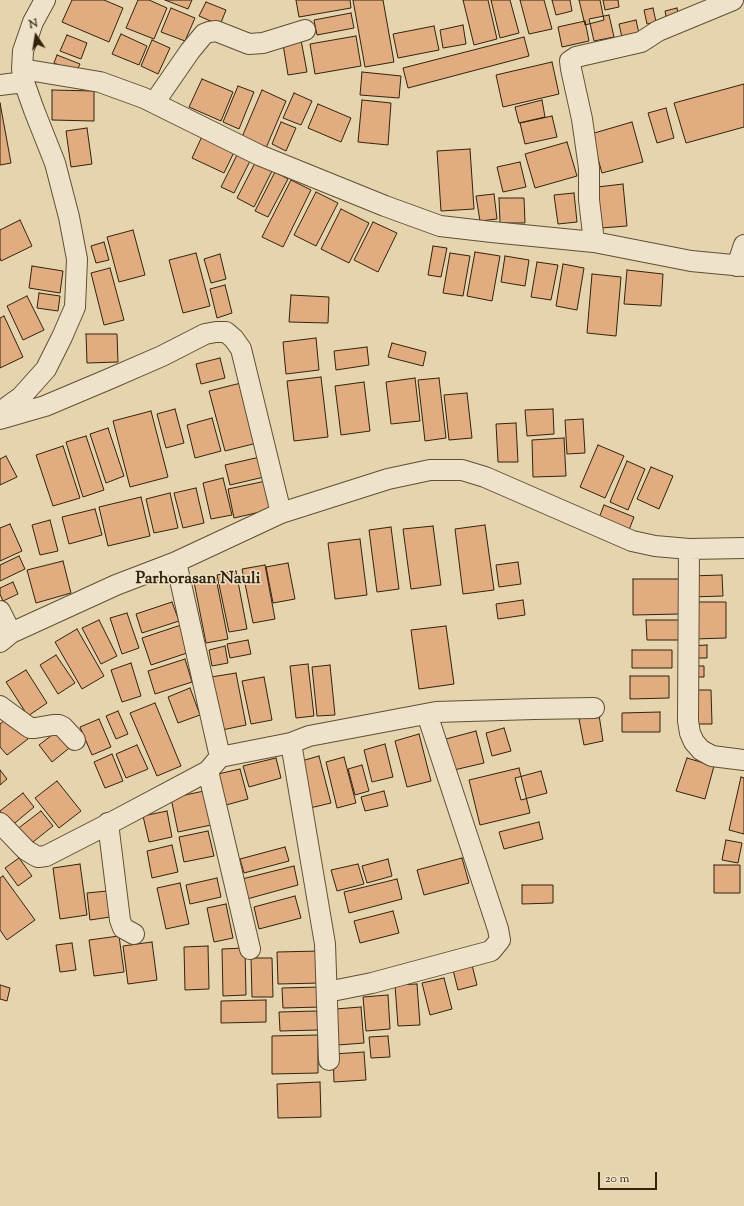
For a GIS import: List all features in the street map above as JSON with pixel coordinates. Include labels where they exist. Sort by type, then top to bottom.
[{"type":"street","points":[[0,412],[21,397],[46,369],[75,307],[77,259],[69,217],[55,163],[23,75],[23,50],[33,22],[45,0]]},
{"type":"street","points":[[594,242],[589,200],[589,168],[582,119],[570,61],[576,57],[640,42],[658,31],[733,0]]},
{"type":"street","points":[[154,103],[190,51],[204,34],[216,31],[249,44],[263,43],[305,30]]},
{"type":"street","points":[[0,85],[23,75],[100,82],[144,98],[259,155],[385,206],[440,226],[594,242],[691,261],[740,266],[744,245]]},
{"type":"street","points":[[0,419],[45,406],[162,356],[205,334],[226,332],[234,339],[241,349],[282,513]]},
{"type":"street","points":[[0,611],[6,638],[116,585],[176,562],[282,513],[388,479],[430,470],[462,470],[486,477],[632,541],[655,546],[689,549],[744,548]]},
{"type":"street","points":[[689,549],[688,721],[690,733],[694,742],[701,750],[712,756],[744,760]]},
{"type":"street","points":[[176,562],[250,949]]},
{"type":"street","points":[[0,706],[30,728],[59,725],[64,727],[75,740]]},
{"type":"street","points":[[0,823],[26,850],[38,857],[46,856],[214,764],[291,743],[309,736],[436,712],[594,708]]},
{"type":"street","points":[[328,992],[372,983],[491,950],[500,940],[498,929],[427,714]]},
{"type":"street","points":[[291,743],[325,944],[328,992],[329,1060]]},
{"type":"street","points":[[108,823],[120,920],[123,928],[134,934]]},
{"type":"building","points":[[72,0],[104,0],[123,8],[109,42],[62,22]]},
{"type":"building","points":[[138,0],[149,0],[167,8],[154,39],[126,28]]},
{"type":"building","points":[[165,0],[192,0],[188,9]]},
{"type":"building","points":[[296,0],[350,0],[351,8],[299,17]]},
{"type":"building","points":[[353,0],[383,0],[394,62],[365,67]]},
{"type":"building","points":[[463,0],[488,0],[497,39],[474,45]]},
{"type":"building","points":[[491,0],[510,0],[519,33],[500,38]]},
{"type":"building","points":[[520,0],[544,0],[552,29],[529,34]]},
{"type":"building","points":[[552,0],[570,0],[572,11],[556,15]]},
{"type":"building","points":[[579,0],[600,0],[604,20],[585,25]]},
{"type":"building","points":[[603,0],[618,0],[619,7],[605,10]]},
{"type":"building","points":[[206,2],[226,10],[220,25],[199,16]]},
{"type":"building","points":[[171,8],[195,18],[185,41],[161,32]]},
{"type":"building","points":[[653,8],[656,22],[647,24],[644,10]]},
{"type":"building","points":[[677,8],[679,19],[667,21],[665,11]]},
{"type":"building","points":[[351,13],[354,28],[317,35],[314,20]]},
{"type":"building","points":[[609,15],[614,37],[594,41],[589,19]]},
{"type":"building","points":[[636,20],[640,38],[623,42],[619,24]]},
{"type":"building","points":[[585,21],[589,41],[562,47],[558,27]]},
{"type":"building","points":[[463,25],[466,44],[443,48],[440,30]]},
{"type":"building","points":[[434,26],[439,50],[398,58],[393,34]]},
{"type":"building","points":[[121,34],[147,46],[139,65],[112,54]]},
{"type":"building","points":[[67,35],[87,43],[81,59],[60,51]]},
{"type":"building","points":[[356,36],[361,66],[315,74],[310,44]]},
{"type":"building","points":[[524,37],[529,56],[408,88],[403,68]]},
{"type":"building","points":[[152,40],[170,48],[158,74],[141,66]]},
{"type":"building","points":[[301,40],[307,72],[288,75],[283,44]]},
{"type":"building","points":[[57,55],[80,64],[76,72],[54,63]]},
{"type":"building","points":[[552,62],[559,94],[503,107],[496,75]]},
{"type":"building","points":[[362,72],[401,76],[399,98],[360,95]]},
{"type":"building","points":[[202,79],[233,92],[221,121],[189,107]]},
{"type":"building","points":[[744,84],[744,127],[686,143],[674,103]]},
{"type":"building","points":[[238,86],[254,92],[239,129],[223,122]]},
{"type":"building","points":[[52,90],[94,91],[94,121],[52,120]]},
{"type":"building","points":[[262,90],[286,101],[266,148],[242,137]]},
{"type":"building","points":[[294,93],[312,101],[301,125],[283,118]]},
{"type":"building","points":[[362,100],[391,103],[388,145],[358,142]]},
{"type":"building","points":[[542,100],[545,117],[519,123],[515,107]]},
{"type":"building","points":[[0,103],[11,163],[0,165]]},
{"type":"building","points":[[318,104],[351,118],[341,142],[308,128]]},
{"type":"building","points":[[666,108],[674,138],[657,143],[648,113]]},
{"type":"building","points":[[552,116],[557,137],[525,144],[520,123]]},
{"type":"building","points":[[281,122],[296,128],[286,151],[272,144]]},
{"type":"building","points":[[632,122],[643,162],[602,173],[591,134]]},
{"type":"building","points":[[87,128],[92,164],[71,167],[66,131]]},
{"type":"building","points":[[204,132],[236,148],[224,173],[192,158]]},
{"type":"building","points":[[567,142],[577,176],[535,188],[525,154]]},
{"type":"building","points":[[470,149],[474,209],[441,211],[437,151]]},
{"type":"building","points":[[238,153],[251,159],[234,193],[221,187]]},
{"type":"building","points":[[520,162],[526,187],[503,192],[497,167]]},
{"type":"building","points":[[255,163],[272,171],[254,207],[237,198]]},
{"type":"building","points":[[275,172],[288,179],[268,217],[255,211]]},
{"type":"building","points":[[291,180],[311,190],[283,247],[262,237]]},
{"type":"building","points":[[623,184],[627,226],[601,228],[597,187]]},
{"type":"building","points":[[316,192],[338,203],[316,246],[294,235]]},
{"type":"building","points":[[574,193],[577,222],[558,224],[554,195]]},
{"type":"building","points":[[494,194],[497,219],[480,221],[476,196]]},
{"type":"building","points":[[499,198],[524,198],[525,223],[500,223]]},
{"type":"building","points":[[341,209],[369,223],[349,263],[321,249]]},
{"type":"building","points":[[20,220],[32,246],[1,261],[0,230]]},
{"type":"building","points":[[373,222],[397,233],[378,272],[354,260]]},
{"type":"building","points":[[133,230],[145,275],[119,282],[107,237]]},
{"type":"building","points":[[104,242],[109,260],[96,263],[91,246]]},
{"type":"building","points":[[433,246],[447,248],[441,277],[428,275]]},
{"type":"building","points":[[475,252],[500,256],[492,301],[467,296]]},
{"type":"building","points":[[196,253],[210,306],[183,313],[169,260]]},
{"type":"building","points":[[450,253],[470,256],[463,296],[443,293]]},
{"type":"building","points":[[220,254],[226,279],[211,283],[204,259]]},
{"type":"building","points":[[505,256],[529,260],[525,286],[501,282]]},
{"type":"building","points":[[537,262],[558,265],[551,300],[531,297]]},
{"type":"building","points":[[563,264],[584,268],[577,310],[556,306]]},
{"type":"building","points":[[32,266],[63,271],[60,293],[29,288]]},
{"type":"building","points":[[110,268],[124,320],[104,325],[91,273]]},
{"type":"building","points":[[627,270],[663,274],[661,306],[624,304]]},
{"type":"building","points":[[592,274],[621,277],[616,336],[587,333]]},
{"type":"building","points":[[225,285],[232,313],[217,318],[210,289]]},
{"type":"building","points":[[39,293],[60,296],[58,311],[37,308]]},
{"type":"building","points":[[291,295],[329,297],[328,323],[289,322]]},
{"type":"building","points":[[27,296],[44,330],[23,340],[7,306]]},
{"type":"building","points":[[4,316],[23,357],[0,368],[0,318]]},
{"type":"building","points":[[86,334],[117,334],[118,362],[87,363]]},
{"type":"building","points":[[316,338],[319,370],[286,374],[283,342]]},
{"type":"building","points":[[392,343],[426,352],[423,366],[388,357]]},
{"type":"building","points":[[367,347],[369,365],[336,370],[334,351]]},
{"type":"building","points":[[220,358],[225,378],[201,384],[196,364]]},
{"type":"building","points":[[321,377],[328,437],[294,441],[287,381]]},
{"type":"building","points":[[415,378],[420,421],[391,424],[386,382]]},
{"type":"building","points":[[439,378],[446,438],[425,441],[418,380]]},
{"type":"building","points":[[364,382],[370,431],[341,435],[335,386]]},
{"type":"building","points":[[241,383],[257,443],[225,451],[209,391]]},
{"type":"building","points":[[467,393],[472,438],[449,440],[444,395]]},
{"type":"building","points":[[175,409],[184,443],[166,448],[157,414]]},
{"type":"building","points":[[553,409],[554,434],[527,436],[525,410]]},
{"type":"building","points":[[151,411],[168,477],[130,487],[113,421]]},
{"type":"building","points":[[212,418],[221,451],[195,458],[187,425]]},
{"type":"building","points":[[583,419],[585,453],[567,454],[565,420]]},
{"type":"building","points":[[516,423],[518,462],[498,462],[496,424]]},
{"type":"building","points":[[108,428],[124,476],[106,483],[90,434]]},
{"type":"building","points":[[86,436],[104,490],[83,497],[66,442]]},
{"type":"building","points":[[564,438],[566,476],[533,477],[532,440]]},
{"type":"building","points":[[598,445],[624,456],[605,498],[580,487]]},
{"type":"building","points":[[63,446],[80,498],[53,506],[36,455]]},
{"type":"building","points":[[6,456],[17,477],[0,485],[0,459]]},
{"type":"building","points":[[260,457],[264,477],[230,485],[225,465]]},
{"type":"building","points":[[627,461],[645,469],[628,510],[610,502]]},
{"type":"building","points":[[651,467],[673,476],[659,509],[637,499]]},
{"type":"building","points":[[223,478],[232,515],[211,519],[203,483]]},
{"type":"building","points":[[266,481],[273,509],[234,518],[228,489]]},
{"type":"building","points":[[196,488],[204,523],[183,528],[174,493]]},
{"type":"building","points":[[170,493],[178,528],[154,533],[146,499]]},
{"type":"building","points":[[141,497],[150,536],[108,546],[99,507]]},
{"type":"building","points":[[604,505],[634,517],[629,530],[599,518]]},
{"type":"building","points":[[95,509],[102,535],[69,544],[62,517]]},
{"type":"building","points":[[50,520],[58,551],[40,555],[32,525]]},
{"type":"building","points":[[10,524],[22,551],[0,561],[0,528]]},
{"type":"building","points":[[485,525],[494,590],[463,594],[455,529]]},
{"type":"building","points":[[433,526],[441,585],[411,589],[403,529]]},
{"type":"building","points":[[391,527],[399,589],[377,592],[369,530]]},
{"type":"building","points":[[360,539],[367,595],[335,599],[328,543]]},
{"type":"building","points":[[19,556],[25,569],[0,581],[0,565]]},
{"type":"building","points":[[63,561],[71,593],[36,603],[27,570]]},
{"type":"building","points":[[518,562],[521,584],[499,587],[496,565]]},
{"type":"building","points":[[288,563],[295,599],[273,603],[266,567]]},
{"type":"building","points":[[265,565],[275,619],[253,623],[242,569]]},
{"type":"building","points":[[236,571],[247,629],[229,632],[217,575]]},
{"type":"building","points":[[722,575],[723,596],[690,597],[690,576]]},
{"type":"building","points":[[216,578],[228,639],[206,643],[194,582]]},
{"type":"building","points":[[633,579],[680,579],[680,614],[633,615]]},
{"type":"building","points":[[13,582],[18,594],[3,601],[0,594],[0,588]]},
{"type":"building","points":[[523,600],[525,615],[498,619],[496,604]]},
{"type":"building","points":[[172,602],[179,621],[142,633],[136,614]]},
{"type":"building","points":[[694,602],[726,602],[726,638],[694,639]]},
{"type":"building","points":[[127,613],[139,648],[122,654],[110,618]]},
{"type":"building","points":[[99,620],[117,656],[101,664],[82,628]]},
{"type":"building","points":[[646,620],[680,620],[681,640],[647,640]]},
{"type":"building","points":[[181,625],[190,652],[151,665],[142,638]]},
{"type":"building","points":[[446,626],[454,684],[419,689],[411,630]]},
{"type":"building","points":[[77,629],[104,676],[82,689],[55,642]]},
{"type":"building","points":[[248,640],[251,654],[230,658],[227,644]]},
{"type":"building","points":[[707,645],[707,658],[689,658],[689,646]]},
{"type":"building","points":[[225,646],[228,663],[212,666],[209,650]]},
{"type":"building","points":[[632,650],[672,650],[672,668],[632,668]]},
{"type":"building","points":[[56,655],[75,683],[58,694],[40,665]]},
{"type":"building","points":[[185,659],[192,682],[155,694],[148,671]]},
{"type":"building","points":[[131,663],[141,696],[122,702],[111,670]]},
{"type":"building","points":[[308,664],[314,716],[296,718],[290,666]]},
{"type":"building","points":[[330,665],[335,715],[317,716],[312,667]]},
{"type":"building","points":[[690,666],[704,666],[704,677],[690,677]]},
{"type":"building","points":[[26,670],[47,703],[28,716],[6,682]]},
{"type":"building","points":[[236,673],[246,725],[222,730],[211,677]]},
{"type":"building","points":[[630,676],[669,676],[669,698],[630,699]]},
{"type":"building","points":[[264,677],[272,720],[251,724],[242,681]]},
{"type":"building","points":[[190,688],[200,715],[178,723],[168,697]]},
{"type":"building","points":[[690,690],[711,690],[712,724],[690,724]]},
{"type":"building","points":[[155,703],[181,766],[157,776],[130,713]]},
{"type":"building","points":[[118,711],[128,734],[116,739],[106,716]]},
{"type":"building","points":[[660,712],[660,732],[622,732],[622,713]]},
{"type":"building","points":[[599,715],[603,741],[584,745],[579,719]]},
{"type":"building","points":[[10,716],[28,739],[7,755],[0,747],[0,724]]},
{"type":"building","points":[[99,719],[111,747],[92,755],[80,727]]},
{"type":"building","points":[[504,728],[511,751],[492,756],[486,733]]},
{"type":"building","points":[[60,729],[73,745],[52,762],[39,745]]},
{"type":"building","points":[[476,731],[484,763],[454,770],[446,739]]},
{"type":"building","points":[[419,734],[431,781],[407,787],[395,741]]},
{"type":"building","points":[[385,744],[393,777],[372,782],[364,750]]},
{"type":"building","points":[[137,745],[148,769],[126,778],[116,754]]},
{"type":"building","points":[[112,754],[123,781],[105,788],[94,762]]},
{"type":"building","points":[[319,756],[331,803],[310,808],[298,762]]},
{"type":"building","points":[[344,757],[356,803],[337,808],[326,762]]},
{"type":"building","points":[[276,758],[281,778],[249,787],[243,766]]},
{"type":"building","points":[[687,758],[714,766],[705,799],[676,791]]},
{"type":"building","points":[[362,765],[369,791],[355,795],[348,769]]},
{"type":"building","points":[[519,768],[530,813],[480,825],[469,780]]},
{"type":"building","points":[[240,769],[248,799],[226,805],[218,774]]},
{"type":"building","points":[[0,770],[7,779],[0,785]]},
{"type":"building","points":[[541,771],[547,793],[521,800],[515,778]]},
{"type":"building","points":[[741,777],[744,778],[744,834],[729,830]]},
{"type":"building","points":[[57,781],[81,811],[59,828],[35,798]]},
{"type":"building","points":[[204,791],[211,825],[178,832],[171,798]]},
{"type":"building","points":[[384,791],[388,806],[365,811],[361,797]]},
{"type":"building","points":[[23,793],[34,807],[10,827],[0,815],[0,811]]},
{"type":"building","points":[[41,811],[53,826],[28,846],[16,830]]},
{"type":"building","points":[[167,811],[172,837],[149,842],[143,816]]},
{"type":"building","points":[[539,822],[543,839],[504,849],[499,832]]},
{"type":"building","points":[[208,831],[214,856],[184,862],[179,837]]},
{"type":"building","points":[[726,840],[742,843],[738,863],[722,860]]},
{"type":"building","points":[[172,845],[178,872],[152,878],[147,851]]},
{"type":"building","points":[[285,847],[289,861],[244,873],[240,859]]},
{"type":"building","points":[[19,858],[32,876],[18,886],[5,868]]},
{"type":"building","points":[[462,858],[469,883],[424,895],[417,870]]},
{"type":"building","points":[[388,859],[392,876],[367,883],[362,866]]},
{"type":"building","points":[[80,864],[87,915],[60,919],[53,868]]},
{"type":"building","points":[[358,864],[364,884],[337,891],[331,870]]},
{"type":"building","points":[[714,865],[740,865],[740,893],[714,893]]},
{"type":"building","points":[[294,866],[298,885],[247,899],[242,879]]},
{"type":"building","points":[[3,876],[35,920],[7,940],[0,930],[0,878]]},
{"type":"building","points":[[217,878],[221,897],[190,904],[186,885]]},
{"type":"building","points":[[397,879],[402,899],[349,913],[344,892]]},
{"type":"building","points":[[180,883],[189,924],[166,929],[157,888]]},
{"type":"building","points":[[522,885],[553,885],[553,903],[522,904]]},
{"type":"building","points":[[107,891],[110,917],[90,920],[87,893]]},
{"type":"building","points":[[295,896],[301,918],[259,929],[254,907]]},
{"type":"building","points":[[226,904],[233,938],[214,942],[207,908]]},
{"type":"building","points":[[393,911],[399,933],[360,943],[354,921]]},
{"type":"building","points":[[119,936],[124,972],[94,976],[89,940]]},
{"type":"building","points":[[152,942],[157,980],[128,984],[123,946]]},
{"type":"building","points":[[72,943],[76,970],[60,972],[56,945]]},
{"type":"building","points":[[208,946],[209,989],[185,990],[184,947]]},
{"type":"building","points":[[245,948],[246,995],[223,996],[222,949]]},
{"type":"building","points":[[320,951],[320,983],[278,984],[277,952]]},
{"type":"building","points":[[251,958],[272,958],[273,997],[252,997]]},
{"type":"building","points":[[472,965],[477,985],[458,990],[453,970]]},
{"type":"building","points":[[444,978],[452,1009],[430,1015],[422,983]]},
{"type":"building","points":[[417,984],[420,1025],[398,1026],[395,985]]},
{"type":"building","points":[[0,985],[10,988],[7,1001],[0,999]]},
{"type":"building","points":[[321,987],[322,1007],[283,1008],[282,988]]},
{"type":"building","points":[[388,995],[390,1029],[366,1031],[363,997]]},
{"type":"building","points":[[266,1000],[266,1022],[221,1023],[221,1001]]},
{"type":"building","points":[[361,1007],[364,1043],[338,1045],[335,1009]]},
{"type":"building","points":[[317,1011],[318,1030],[280,1031],[279,1012]]},
{"type":"building","points":[[318,1035],[318,1073],[272,1074],[272,1036]]},
{"type":"building","points":[[388,1036],[390,1057],[371,1058],[369,1037]]},
{"type":"building","points":[[364,1052],[366,1080],[334,1082],[333,1054]]},
{"type":"building","points":[[320,1082],[321,1117],[278,1118],[277,1084]]},
{"type":"district","name":"Parhorasan Nauli","points":[[198,580]]}]
